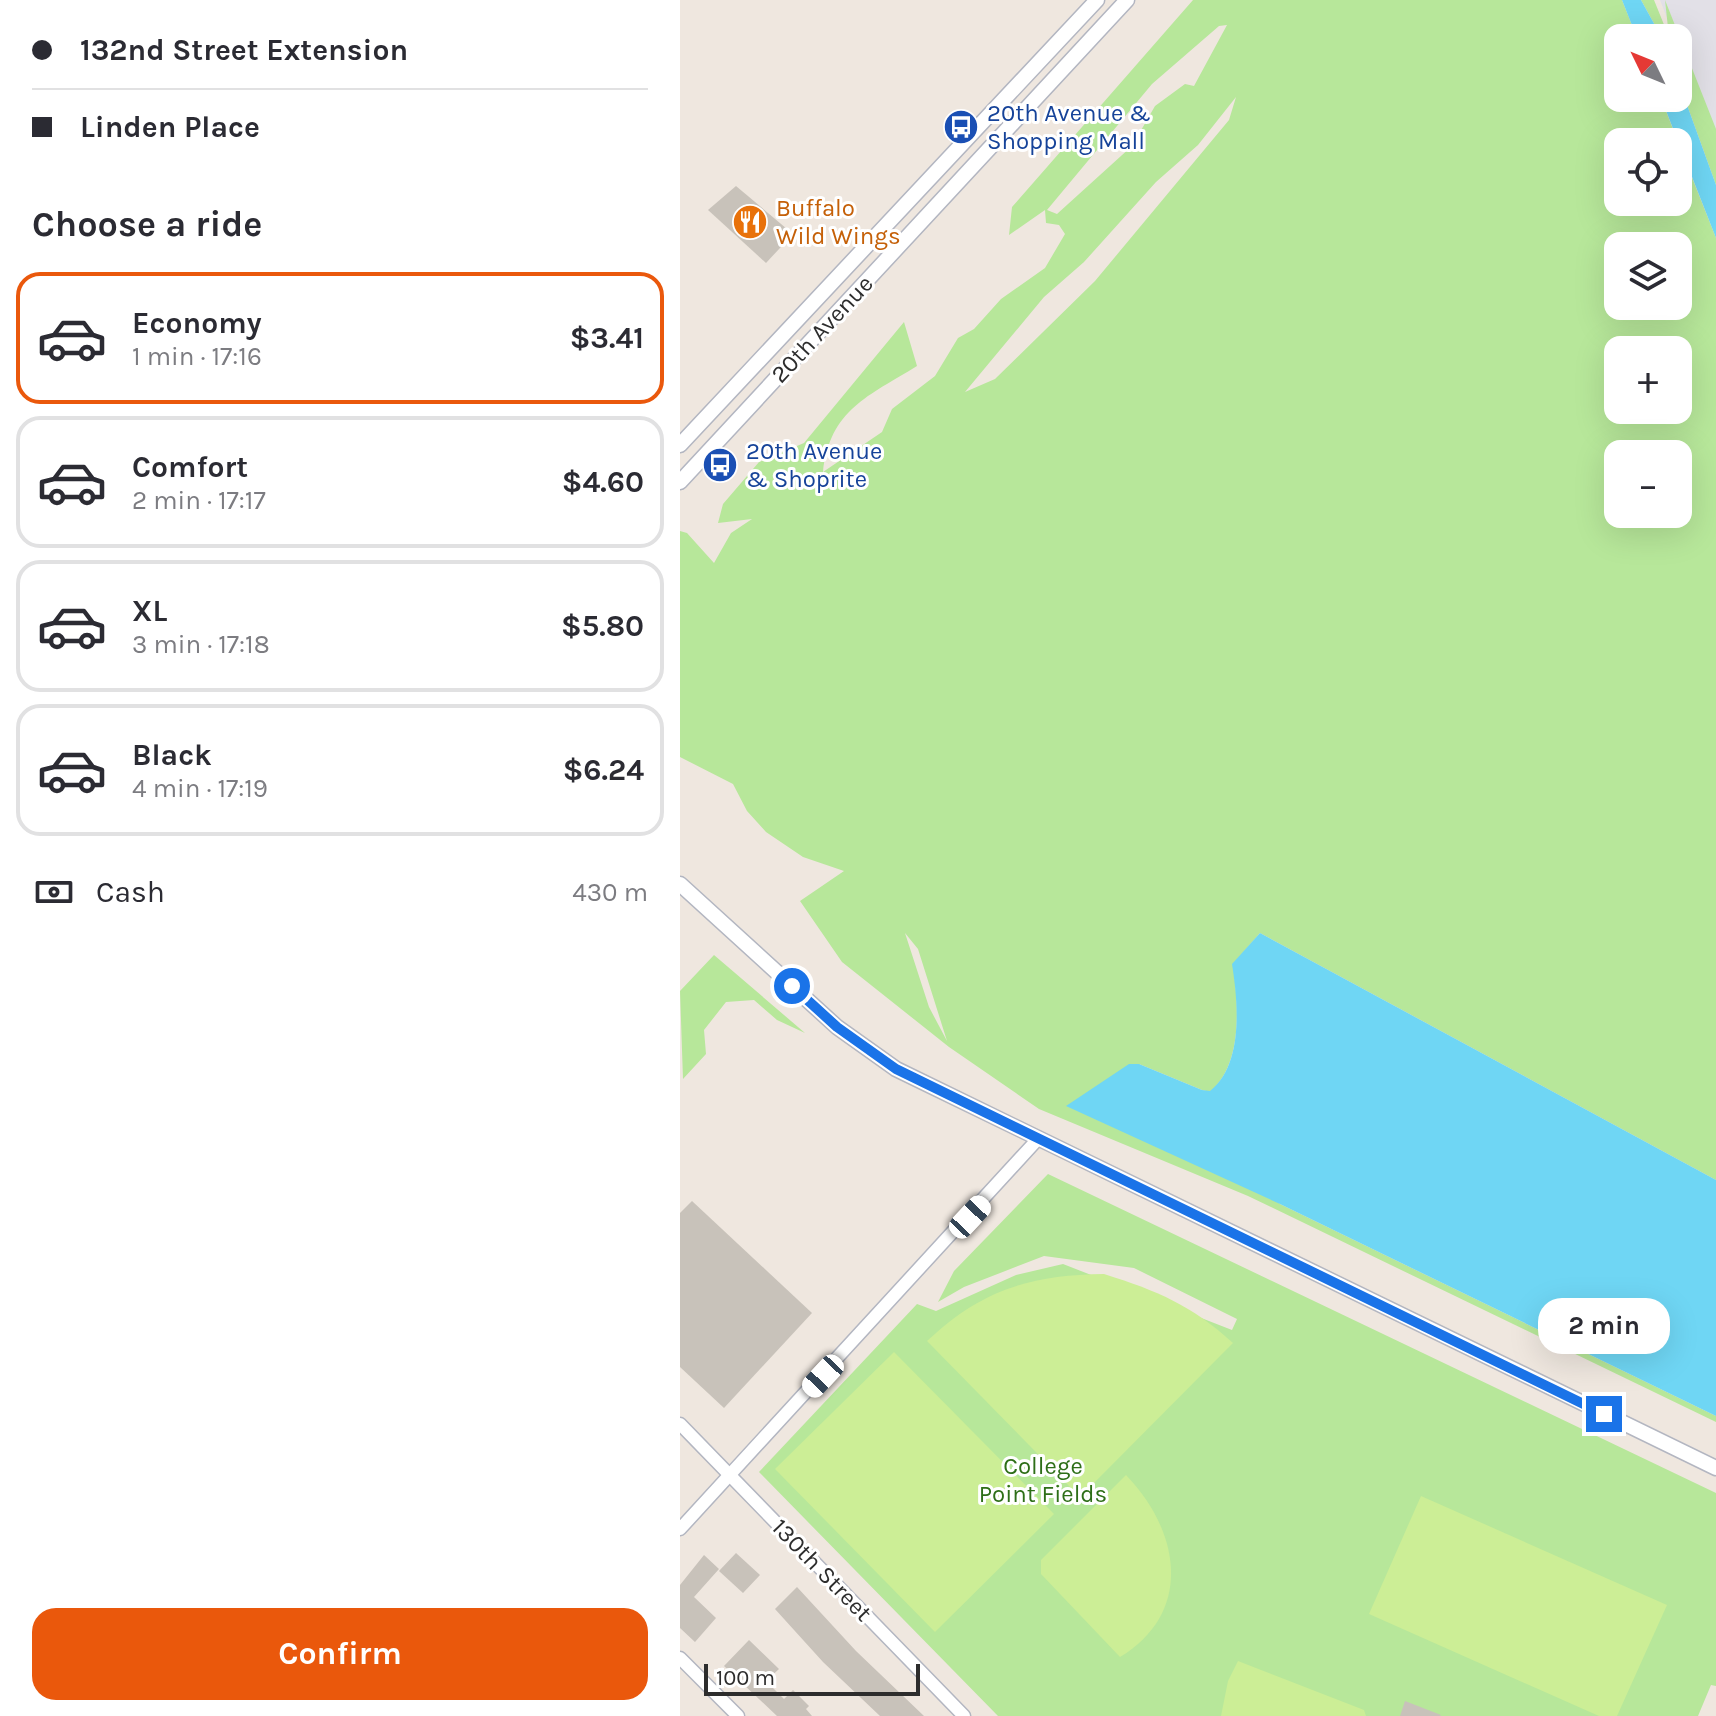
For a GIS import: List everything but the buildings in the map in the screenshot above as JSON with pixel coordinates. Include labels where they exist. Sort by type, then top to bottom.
[{"type":"street","name":"20th Avenue","points":[[680,445],[1097,0]]},
{"type":"street","name":"20th Avenue","points":[[680,482],[1127,0]]},
{"type":"street","points":[[680,884],[837,1027],[896,1069],[1716,1468]]},
{"type":"street","points":[[680,1529],[1037,1140]]},
{"type":"street","name":"130th Street","points":[[680,1424],[964,1716]]},
{"type":"street","points":[[680,1658],[738,1716]]},
{"type":"shaded area","points":[[1660,0],[1716,0],[1716,144],[1692,77],[1692,24],[1669,24]]},
{"type":"green space","points":[[1193,0],[1622,0],[1631,24],[1604,24],[1604,112],[1666,112],[1673,128],[1604,128],[1604,216],[1692,216],[1692,177],[1716,238],[1716,1180],[1260,933],[1233,964],[1237,1014],[1234,1049],[1221,1080],[1210,1092],[1139,1064],[1280,1204],[1716,1416],[1716,1422],[1248,1196],[1039,1109],[949,1047],[842,962],[800,901],[844,871],[803,857],[766,832],[747,811],[733,784],[680,757],[680,531],[687,533],[714,563],[731,533],[752,519],[718,523],[723,504],[759,462],[804,443],[904,322],[917,366],[868,396],[843,419],[827,451],[823,472],[882,432],[892,409],[935,376],[958,338],[974,329],[1001,299],[1045,268],[1065,234],[1059,225],[1046,223],[1045,210],[1009,235],[1012,207]],"holes":[[[1227,25],[1194,86],[1185,84],[1155,106],[1132,146],[1057,214],[1047,210],[1152,84],[1219,26]],[[1236,97],[1229,120],[1095,281],[995,379],[965,392],[1044,297],[1084,262],[1156,182],[1198,145]],[[905,933],[918,949],[947,1041],[929,1007]]]},
{"type":"green space","points":[[1641,0],[1654,0],[1664,24],[1654,24]]},
{"type":"green space","points":[[1665,0],[1674,24],[1668,24]]},
{"type":"green space","points":[[1692,68],[1716,129],[1716,185],[1690,112],[1692,112]]},
{"type":"green space","points":[[714,955],[805,1033],[777,1020],[754,1000],[726,1002],[704,1030],[706,1054],[683,1079],[680,991]]},
{"type":"green space","name":"College Point Fields","points":[[1048,1174],[1716,1493],[1716,1686],[1711,1685],[1698,1716],[998,1716],[759,1472],[917,1304],[936,1311],[1016,1275],[1063,1264],[1232,1330],[1237,1319],[1134,1268],[1044,1256],[964,1287],[938,1302],[954,1271]]},
{"type":"green space","points":[[1104,1274],[1188,1309],[1233,1343],[1087,1490],[1073,1490],[927,1341],[967,1309],[1008,1289],[1053,1278]]},
{"type":"green space","points":[[894,1352],[1054,1514],[935,1632],[775,1469]]},
{"type":"green space","points":[[1126,1475],[1158,1521],[1167,1545],[1171,1570],[1169,1594],[1160,1617],[1144,1639],[1120,1657],[1041,1574],[1041,1560]]},
{"type":"green space","points":[[1421,1496],[1667,1605],[1617,1716],[1599,1716],[1369,1614]]},
{"type":"green space","points":[[1238,1661],[1364,1710],[1366,1716],[1221,1716],[1228,1681]]},
{"type":"water","points":[[1622,0],[1641,0],[1654,24],[1631,24]]},
{"type":"water","points":[[1666,112],[1690,112],[1716,185],[1716,238],[1692,177],[1692,128],[1673,128]]},
{"type":"water","points":[[1260,933],[1716,1180],[1716,1416],[1280,1204],[1066,1106],[1129,1064],[1139,1064],[1210,1091],[1229,1065],[1236,1032],[1232,964]]},
{"type":"place","name":"20th Avenue & Shopping Mall","points":[[961,127]]},
{"type":"place","name":"Buffalo Wild Wings","points":[[750,222]]},
{"type":"place","name":"20th Avenue & Shoprite","points":[[720,465]]},
{"type":"route","points":[[792,986],[837,1027],[896,1069],[1023,1134],[1604,1414]]}]
